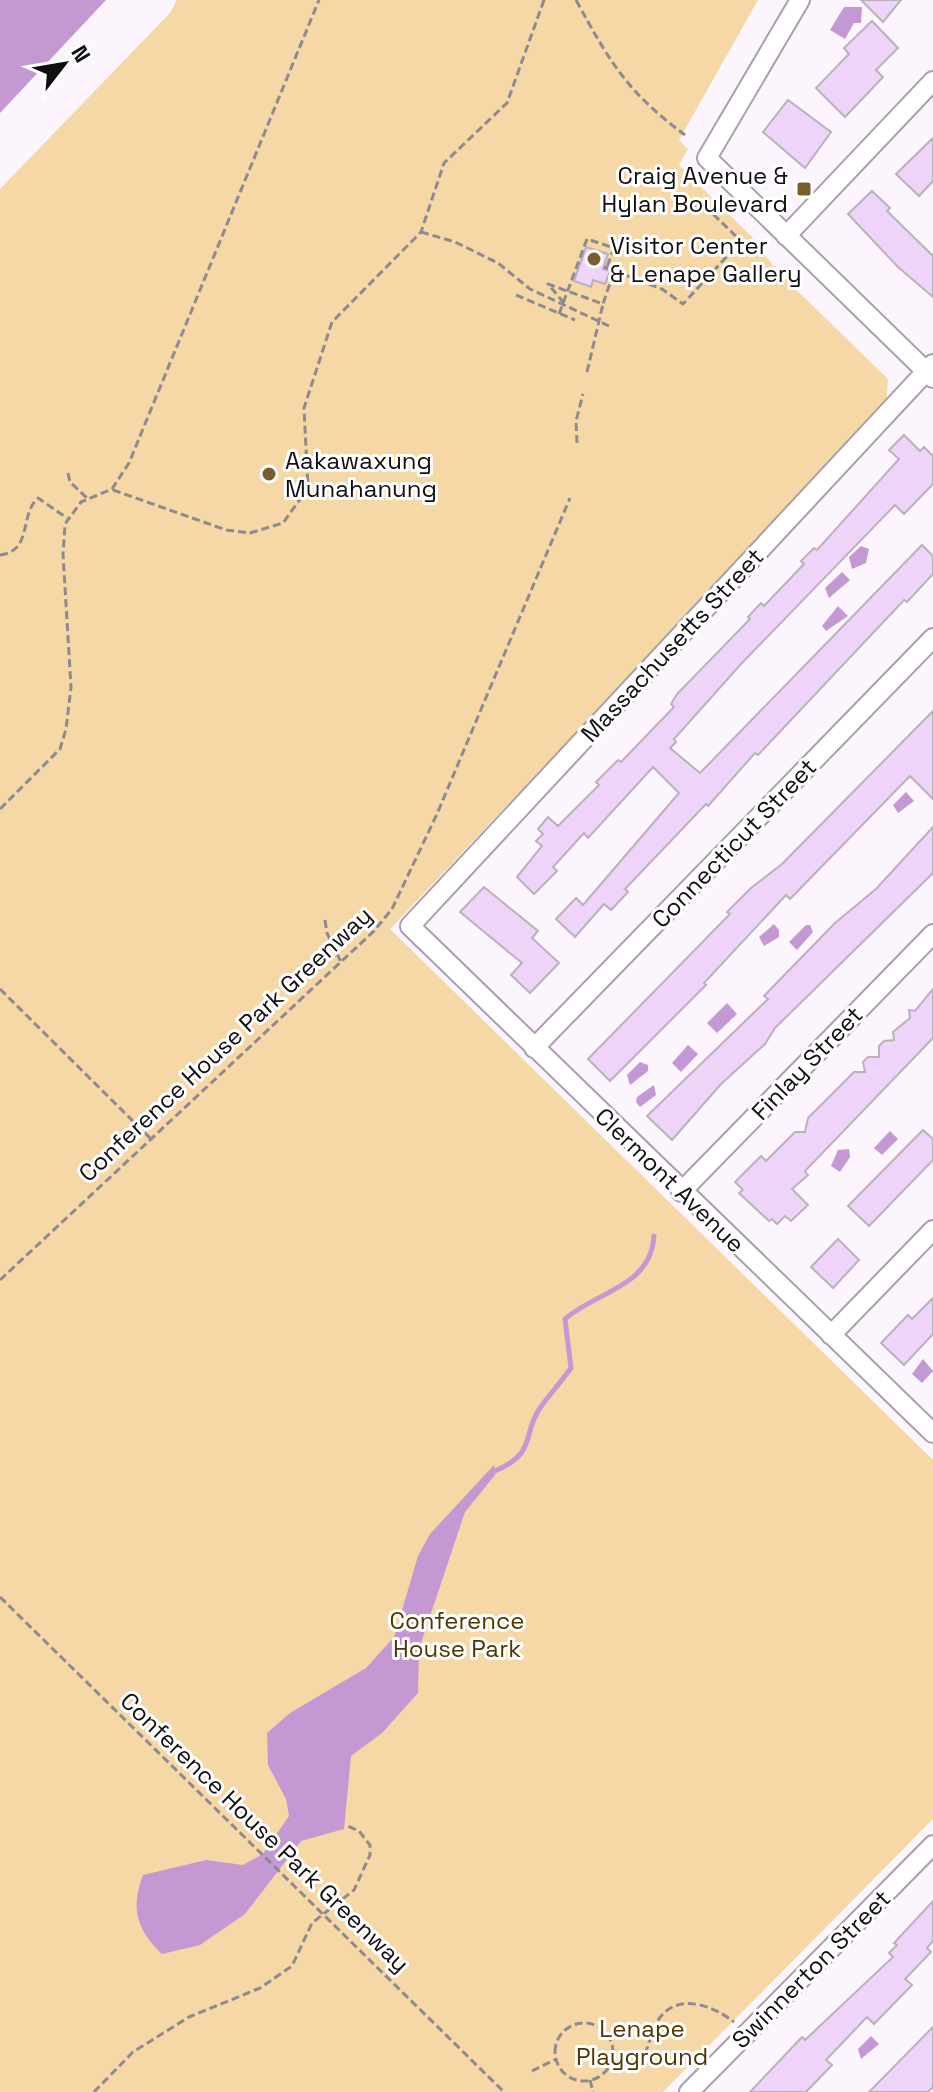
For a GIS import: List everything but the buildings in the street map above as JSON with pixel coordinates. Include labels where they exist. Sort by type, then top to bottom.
[{"type":"street","points":[[800,0],[707,158],[931,371]]},
{"type":"street","points":[[786,236],[933,81]]},
{"type":"street","name":"Massachusetts Street","points":[[410,926],[931,371]]},
{"type":"street","name":"Connecticut Street","points":[[534,1048],[933,638]]},
{"type":"street","name":"Clermont Avenue","points":[[410,926],[933,1433]]},
{"type":"street","name":"Finlay Street","points":[[681,1192],[933,934]]},
{"type":"street","points":[[831,1335],[933,1230]]},
{"type":"street","name":"Swinnerton Street","points":[[689,2092],[933,1845]]},
{"type":"path","points":[[0,809],[60,749],[66,729],[71,687],[63,554],[67,518],[87,498],[112,489],[129,463],[319,0]]},
{"type":"path","points":[[112,489],[226,530],[250,533],[283,523],[308,488],[304,408],[332,322],[421,232],[444,163],[507,103],[544,0]]},
{"type":"path","points":[[576,0],[621,78],[647,107],[685,135]]},
{"type":"path","points":[[559,314],[587,239],[614,248],[605,268],[662,289],[683,304],[741,241],[714,215],[689,205]]},
{"type":"path","points":[[421,232],[455,242],[498,263],[530,289],[609,326]]},
{"type":"path","points":[[587,372],[614,271]]},
{"type":"path","points":[[563,305],[547,285],[603,304]]},
{"type":"path","points":[[516,295],[575,320]]},
{"type":"path","points":[[577,443],[576,421],[583,394]]},
{"type":"path","points":[[68,473],[70,482],[87,498]]},
{"type":"path","points":[[0,555],[11,553],[26,534],[30,509],[38,498],[67,518]]},
{"type":"path","name":"Conference House Park Greenway","points":[[0,1280],[341,962],[392,909],[437,814],[570,498]]},
{"type":"path","points":[[325,920],[327,933],[341,962]]},
{"type":"path","points":[[0,989],[151,1139]]},
{"type":"path","name":"Conference House Park Greenway","points":[[0,1597],[504,2092]]},
{"type":"path","points":[[94,2092],[133,2052],[189,2017],[260,1988],[292,1966],[312,1923],[344,1901],[354,1890],[370,1855],[365,1838],[345,1825]]},
{"type":"path","points":[[611,2063],[634,2064],[641,2059],[661,2015],[681,2004],[694,2002],[711,2006],[734,2022]]},
{"type":"path","points":[[581,2023],[601,2027],[608,2034],[613,2053],[611,2063],[600,2077],[590,2080],[566,2074],[556,2059],[558,2040],[563,2031],[581,2023]]},
{"type":"path","points":[[532,2071],[556,2059]]},
{"type":"path","points":[[590,2080],[593,2092]]},
{"type":"green space","name":"Conference House Park","points":[[177,0],[758,0],[679,140],[688,149],[679,165],[752,237],[777,271],[888,379],[886,405],[390,929],[933,1460],[933,1819],[663,2092],[0,2092],[0,189],[170,13]]},
{"type":"shaded area","points":[[0,0],[106,0],[0,113]]},
{"type":"shaded area","points":[[844,7],[862,7],[861,23],[854,23],[845,39],[830,30]]},
{"type":"shaded area","points":[[861,546],[869,549],[866,563],[852,569],[849,557]]},
{"type":"shaded area","points":[[842,572],[850,580],[829,598],[825,588]]},
{"type":"shaded area","points":[[838,606],[848,616],[826,631],[822,626]]},
{"type":"shaded area","points":[[906,792],[914,801],[898,813],[893,805]]},
{"type":"shaded area","points":[[774,924],[779,930],[779,937],[764,946],[759,937]]},
{"type":"shaded area","points":[[806,925],[810,925],[813,932],[797,950],[789,942]]},
{"type":"shaded area","points":[[727,1003],[737,1014],[717,1033],[707,1023]]},
{"type":"shaded area","points":[[688,1045],[698,1054],[681,1072],[672,1063]]},
{"type":"shaded area","points":[[640,1062],[648,1065],[648,1071],[630,1085],[627,1075]]},
{"type":"shaded area","points":[[654,1085],[656,1095],[640,1107],[637,1097]]},
{"type":"shaded area","points":[[890,1131],[898,1139],[882,1155],[874,1148]]},
{"type":"shaded area","points":[[849,1149],[850,1157],[840,1172],[831,1166],[838,1150]]},
{"type":"shaded area","points":[[923,1359],[933,1371],[922,1383],[912,1374]]},
{"type":"shaded area","points":[[494,1465],[495,1475],[465,1512],[419,1649],[418,1693],[382,1733],[351,1756],[344,1829],[301,1841],[245,1914],[200,1945],[162,1954],[147,1937],[138,1918],[137,1898],[143,1875],[206,1860],[243,1865],[263,1854],[289,1816],[286,1799],[268,1765],[267,1733],[290,1713],[366,1668],[394,1637],[418,1556],[430,1534]]},
{"type":"shaded area","points":[[871,2036],[879,2044],[861,2059],[858,2049]]},
{"type":"waterway","points":[[495,1471],[518,1457],[534,1418],[571,1368],[565,1319],[633,1277],[651,1253],[654,1236]]},
{"type":"place","name":"Craig Avenue & Hylan Boulevard","points":[[804,189]]},
{"type":"place","name":"Visitor Center & Lenape Gallery","points":[[594,259]]},
{"type":"place","name":"Aakawaxung Munahanung","points":[[269,474]]},
{"type":"park label","name":"Lenape Playground","points":[[642,2042]]}]
